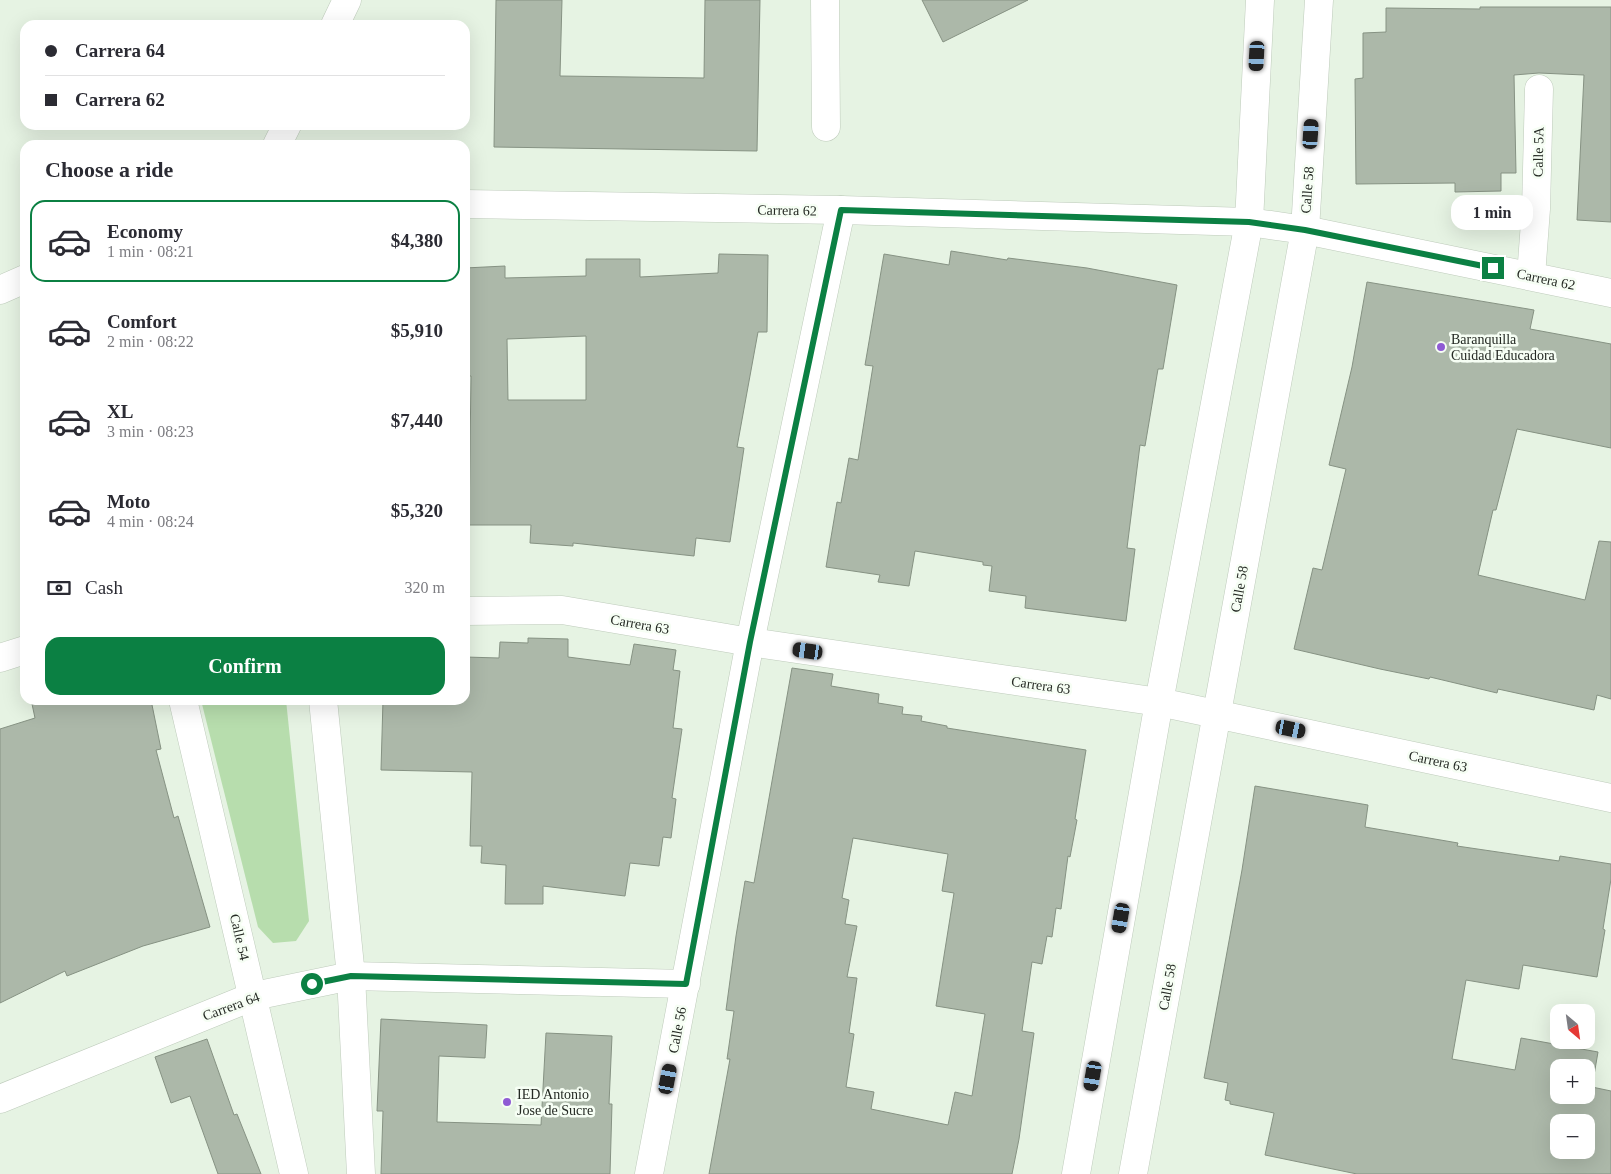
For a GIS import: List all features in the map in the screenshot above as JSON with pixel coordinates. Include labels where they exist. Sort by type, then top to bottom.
[{"type":"street","points":[[337,20],[347,0]]},
{"type":"street","points":[[825,0],[826,127]]},
{"type":"street","points":[[1076,1174],[1159,702],[1249,222],[1260,0]]},
{"type":"street","name":"Calle 58","points":[[1133,1174],[1305,230],[1319,0]]},
{"type":"street","name":"Calle 5A","points":[[1530,276],[1536,209],[1539,89]]},
{"type":"street","name":"Carrera 62","points":[[470,204],[841,210],[1249,222],[1305,230],[1611,293]]},
{"type":"street","name":"Calle 56","points":[[649,1174],[750,642],[841,210]]},
{"type":"street","points":[[0,290],[20,281]]},
{"type":"street","name":"Carrera 63","points":[[470,610],[562,610],[750,642],[1159,702],[1611,798]]},
{"type":"street","points":[[0,658],[20,652]]},
{"type":"street","name":"Calle 54","points":[[184,705],[254,996],[294,1174]]},
{"type":"street","points":[[324,705],[351,976],[361,1174]]},
{"type":"street","name":"Carrera 64","points":[[0,1098],[254,996],[351,976],[686,984]]},
{"type":"green space","points":[[202,705],[287,705],[309,921],[296,941],[273,943],[258,927]]},
{"type":"building","points":[[496,0],[562,0],[560,76],[704,78],[705,0],[760,0],[757,151],[494,147]]},
{"type":"building","points":[[922,0],[1028,0],[943,42]]},
{"type":"building","points":[[1480,7],[1611,7],[1611,222],[1577,220],[1584,75],[1539,73],[1514,75],[1516,173],[1501,173],[1501,191],[1455,192],[1455,183],[1356,184],[1355,79],[1363,78],[1363,33],[1386,32],[1386,8],[1480,9]]},
{"type":"building","points":[[951,251],[1007,260],[1008,258],[1087,268],[1177,285],[1163,369],[1158,369],[1145,446],[1140,445],[1127,548],[1135,549],[1126,621],[1025,608],[1026,596],[989,591],[992,566],[983,565],[983,562],[915,551],[909,586],[878,582],[880,575],[826,567],[837,502],[841,503],[849,458],[858,460],[873,366],[865,365],[884,254],[949,265]]},
{"type":"building","points":[[719,254],[768,255],[767,332],[758,332],[737,447],[744,448],[730,542],[696,538],[694,556],[573,543],[573,546],[530,543],[531,525],[470,525],[470,268],[505,266],[505,278],[586,276],[586,259],[640,259],[640,277],[718,273]],"holes":[[[586,336],[586,400],[508,400],[507,339]]]},
{"type":"building","points":[[1367,282],[1534,310],[1530,329],[1611,344],[1611,448],[1517,429],[1496,510],[1493,510],[1478,575],[1585,600],[1599,541],[1611,542],[1611,699],[1597,695],[1594,710],[1498,689],[1497,693],[1294,649],[1313,568],[1322,570],[1346,469],[1329,465],[1352,367]]},
{"type":"building","points":[[528,638],[568,639],[568,657],[630,665],[634,644],[676,650],[673,670],[680,671],[673,728],[682,729],[672,798],[676,799],[671,838],[663,837],[659,866],[630,863],[625,896],[543,886],[543,904],[505,904],[506,865],[481,863],[482,846],[470,846],[472,772],[381,770],[383,705],[470,705],[470,657],[499,658],[500,642],[528,643]]},
{"type":"building","points":[[792,668],[833,674],[831,686],[879,694],[878,703],[903,707],[902,714],[922,716],[921,721],[947,726],[947,728],[1086,750],[1075,819],[1077,820],[1070,857],[1068,856],[1061,909],[1056,908],[1052,937],[1047,936],[1042,964],[1032,962],[1022,1031],[1034,1033],[1019,1139],[1012,1174],[709,1174],[730,1059],[727,1059],[734,1011],[726,1010],[736,936],[745,881],[754,883]],"holes":[[[853,838],[948,854],[942,891],[954,893],[936,1006],[985,1014],[972,1096],[955,1092],[948,1125],[871,1109],[874,1092],[846,1087],[854,1034],[849,1033],[857,978],[847,977],[857,926],[845,924],[849,900],[842,898]]]},
{"type":"building","points":[[32,705],[152,705],[161,749],[156,750],[174,818],[178,816],[210,927],[143,946],[67,976],[65,971],[0,1003],[0,729],[35,718]]},
{"type":"building","points":[[1255,786],[1368,805],[1365,827],[1458,843],[1457,846],[1559,861],[1560,856],[1611,864],[1611,879],[1603,929],[1605,930],[1597,977],[1523,965],[1519,989],[1466,980],[1452,1059],[1515,1070],[1521,1038],[1550,1043],[1550,1049],[1582,1049],[1598,1052],[1595,1070],[1595,1059],[1550,1059],[1550,1104],[1595,1104],[1595,1088],[1611,1091],[1611,1174],[1357,1174],[1265,1155],[1274,1113],[1230,1104],[1230,1101],[1225,1100],[1228,1083],[1204,1078],[1242,870]]},
{"type":"building","name":"IED Antonio Jose de Sucre","points":[[381,1019],[487,1025],[485,1058],[439,1056],[437,1122],[541,1125],[546,1033],[612,1036],[609,1104],[612,1104],[610,1174],[381,1174],[383,1111],[377,1111]]},
{"type":"building","points":[[207,1039],[234,1115],[237,1114],[261,1174],[218,1174],[190,1096],[171,1103],[155,1057]]},
{"type":"place","name":"Baranquilla Cuidad Educadora","points":[[1441,347]]},
{"type":"place","name":"IED Antonio Jose de Sucre","points":[[507,1102]]},
{"type":"route","points":[[312,984],[351,976],[686,984],[750,642],[841,210],[1249,222],[1305,230],[1493,268]]}]
